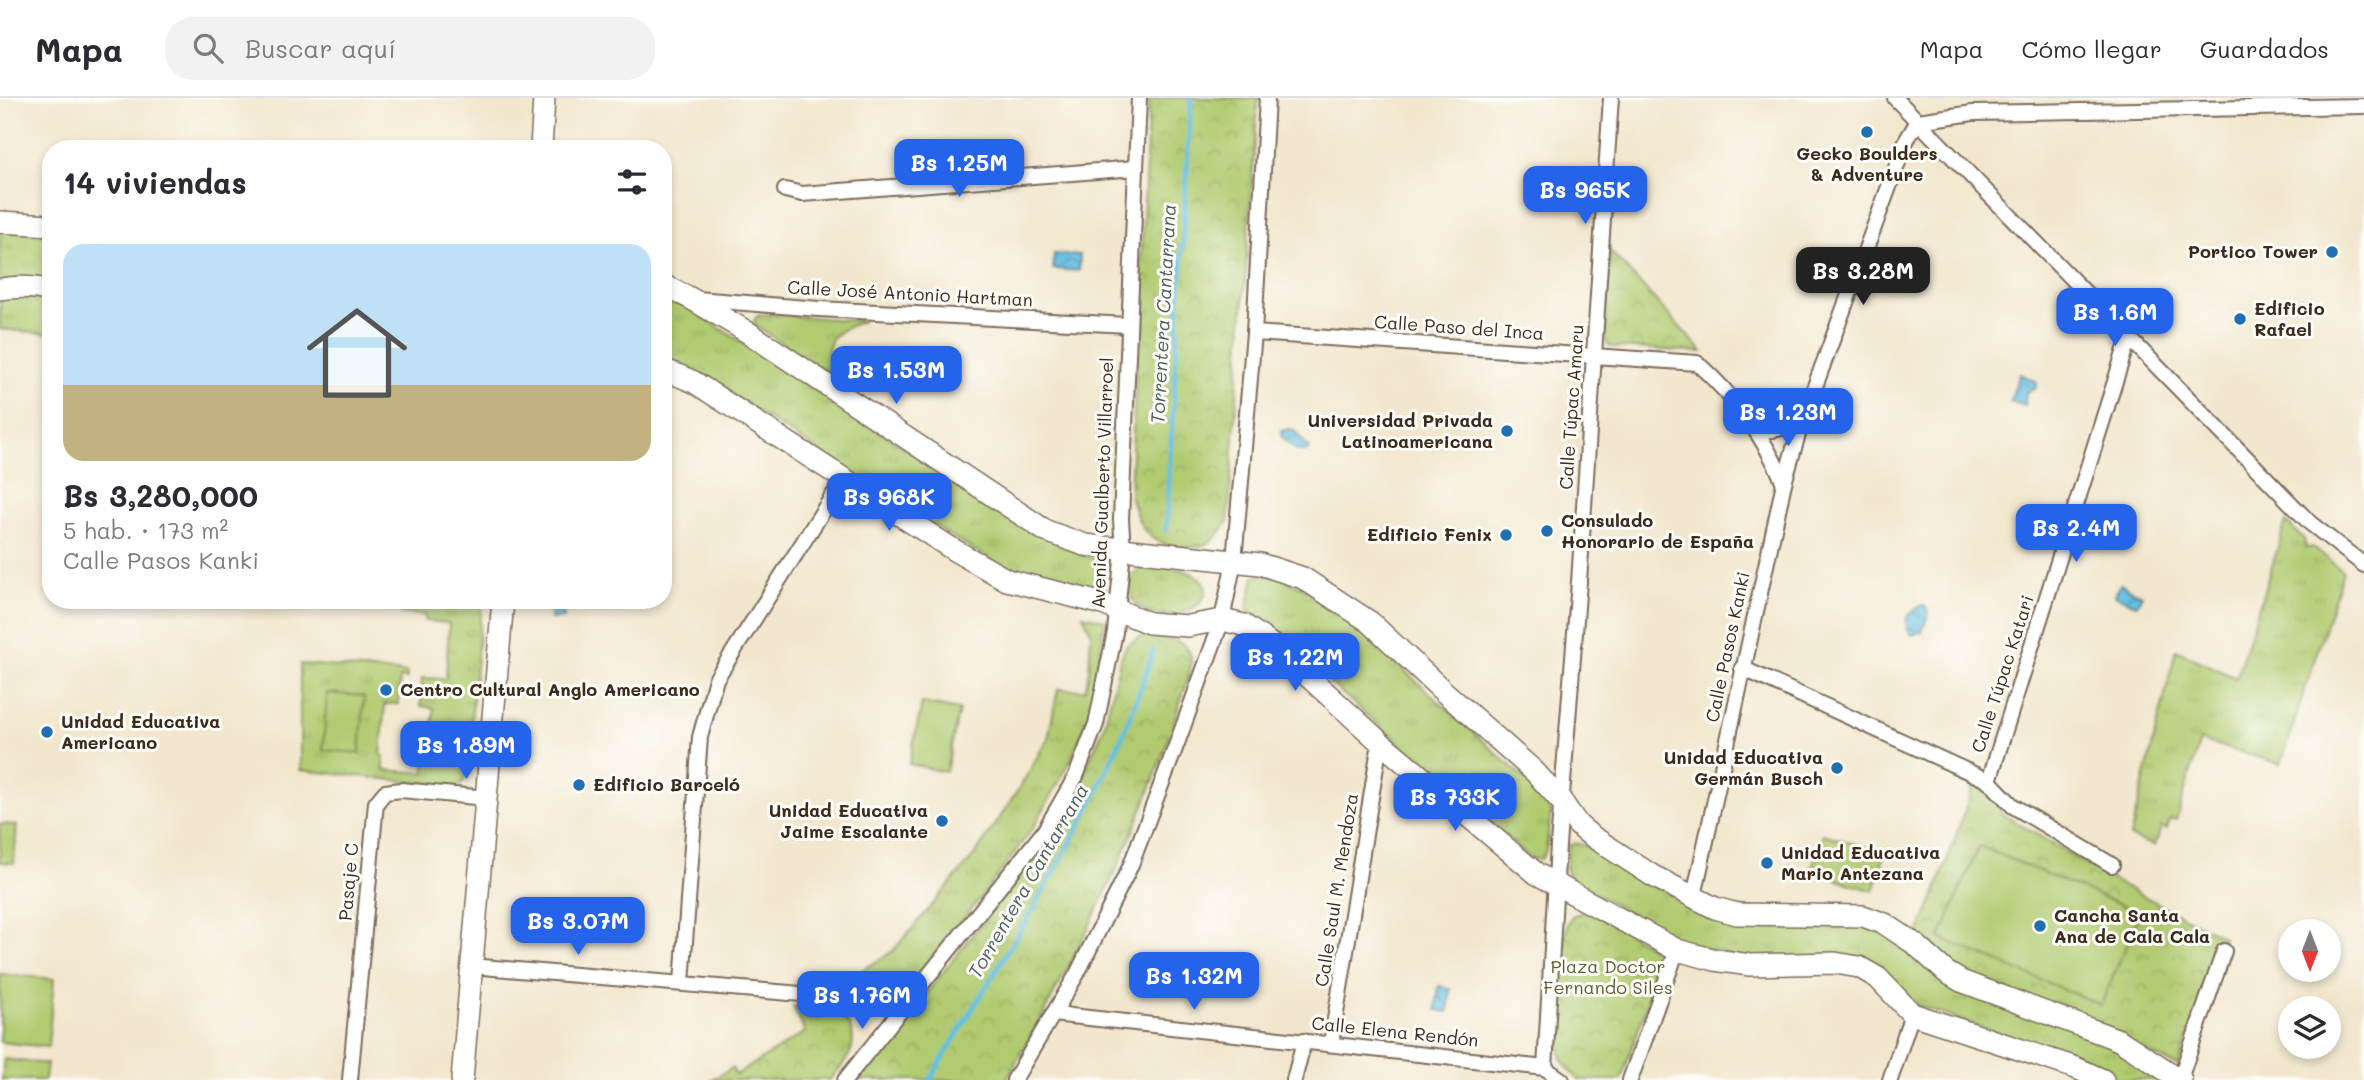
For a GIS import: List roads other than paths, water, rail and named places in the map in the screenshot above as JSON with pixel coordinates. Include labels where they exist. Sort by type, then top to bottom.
[{"type":"main road","points":[[542,140],[544,98]]},
{"type":"main road","points":[[0,222],[42,224]]},
{"type":"main road","points":[[0,289],[20,286],[42,289]]},
{"type":"main road","points":[[672,289],[749,333],[1046,531],[1085,545],[1270,566],[1303,578],[1370,622],[1441,690],[1534,771],[1562,802],[1578,825],[1653,876],[1715,908],[1737,914],[1863,916],[1885,924],[1961,981],[2119,1040],[2180,1080]]},
{"type":"main road","points":[[672,373],[694,382],[954,550],[1007,580],[1118,609],[1149,623],[1188,626],[1222,620],[1244,625],[1279,650],[1380,742],[1517,859],[1556,885],[1676,950],[1750,965],[1835,963],[1859,967],[1878,978],[1912,1014],[2099,1079]]},
{"type":"main road","points":[[462,1080],[502,609]]},
{"type":"street","name":"Avenida Gualberto Villarroel","points":[[845,1080],[1045,830],[1076,776],[1096,724],[1115,632],[1123,551],[1121,519],[1139,98]]},
{"type":"street","points":[[1014,1080],[1077,974],[1129,867],[1222,620],[1234,561],[1254,333],[1267,98]]},
{"type":"street","name":"Calle Túpac Amaru","points":[[1545,1068],[1611,98]]},
{"type":"street","points":[[1895,98],[2310,523],[2364,565]]},
{"type":"street","points":[[1918,121],[1973,113],[2364,106]]},
{"type":"street","name":"Calle Pasos Kanki","points":[[1695,896],[1784,483],[1801,424],[1906,141],[1918,121]]},
{"type":"street","points":[[785,190],[802,194],[1136,168]]},
{"type":"street","name":"Calle José Antonio Hartman","points":[[690,298],[819,309],[1128,325]]},
{"type":"street","name":"Calle Paso del Inca","points":[[1254,333],[1697,363],[1724,387],[1757,431],[1784,483]]},
{"type":"street","name":"Calle Túpac Katari","points":[[1989,781],[2129,337]]},
{"type":"street","points":[[1757,431],[1801,424]]},
{"type":"street","points":[[682,983],[700,737],[716,679],[844,478]]},
{"type":"street","points":[[1742,668],[1989,781],[2013,806],[2112,865]]},
{"type":"street","name":"Calle Saul M. Mendoza","points":[[1331,1044],[1380,742]]},
{"type":"street","name":"Pasaje C","points":[[350,1080],[376,803],[385,792],[401,790],[486,798]]},
{"type":"street","points":[[1630,1080],[1676,950]]},
{"type":"street","points":[[2180,1080],[2224,951]]},
{"type":"street","points":[[471,966],[907,1003]]},
{"type":"street","name":"Calle Elena Rendón","points":[[1053,1014],[1545,1068],[1562,1080]]},
{"type":"street","points":[[1890,1080],[1912,1014]]},
{"type":"street","points":[[1294,1080],[1304,1041]]},
{"type":"water","points":[[1054,254],[1080,255],[1079,271],[1053,269]]},
{"type":"water","points":[[2020,374],[2037,382],[2035,389],[2026,392],[2025,406],[2010,401]]},
{"type":"water","points":[[1294,430],[1309,449],[1307,451],[1297,451],[1281,436],[1282,431]]},
{"type":"water","points":[[2120,584],[2142,595],[2137,605],[2115,595]]},
{"type":"water","points":[[1921,605],[1925,606],[1929,613],[1922,632],[1912,635],[1907,627],[1907,617]]},
{"type":"water","points":[[549,609],[564,609],[564,618],[550,619]]},
{"type":"water","points":[[1439,986],[1451,988],[1448,1012],[1436,1010]]},
{"type":"waterway","name":"Torrentera Cantarrana","points":[[1166,531],[1191,98]]},
{"type":"waterway","name":"Torrentera Cantarrana","points":[[930,1080],[1055,872],[1110,764],[1153,651]]},
{"type":"place","name":"Gecko Boulders & Adventure","points":[[1867,132]]},
{"type":"place","name":"Portico Tower","points":[[2332,252]]},
{"type":"place","name":"Edificio Rafael","points":[[2240,319]]},
{"type":"place","name":"Universidad Privada Latinoamericana","points":[[1507,431]]},
{"type":"place","name":"Consulado Honorario de España","points":[[1547,531]]},
{"type":"place","name":"Edificio Fenix","points":[[1506,535]]},
{"type":"place","name":"Centro Cultural Anglo Americano","points":[[386,690]]},
{"type":"place","name":"Unidad Educativa Americano","points":[[47,732]]},
{"type":"place","name":"Unidad Educativa Germán Busch","points":[[1837,768]]},
{"type":"place","name":"Edificio Barceló","points":[[579,785]]},
{"type":"place","name":"Unidad Educativa Jaime Escalante","points":[[942,821]]},
{"type":"place","name":"Unidad Educativa Mario Antezana","points":[[1767,863]]},
{"type":"place","name":"Cancha Santa Ana de Cala Cala","points":[[2040,926]]},
{"type":"park label","name":"Plaza Doctor Fernando Siles","points":[[1608,977]]}]
